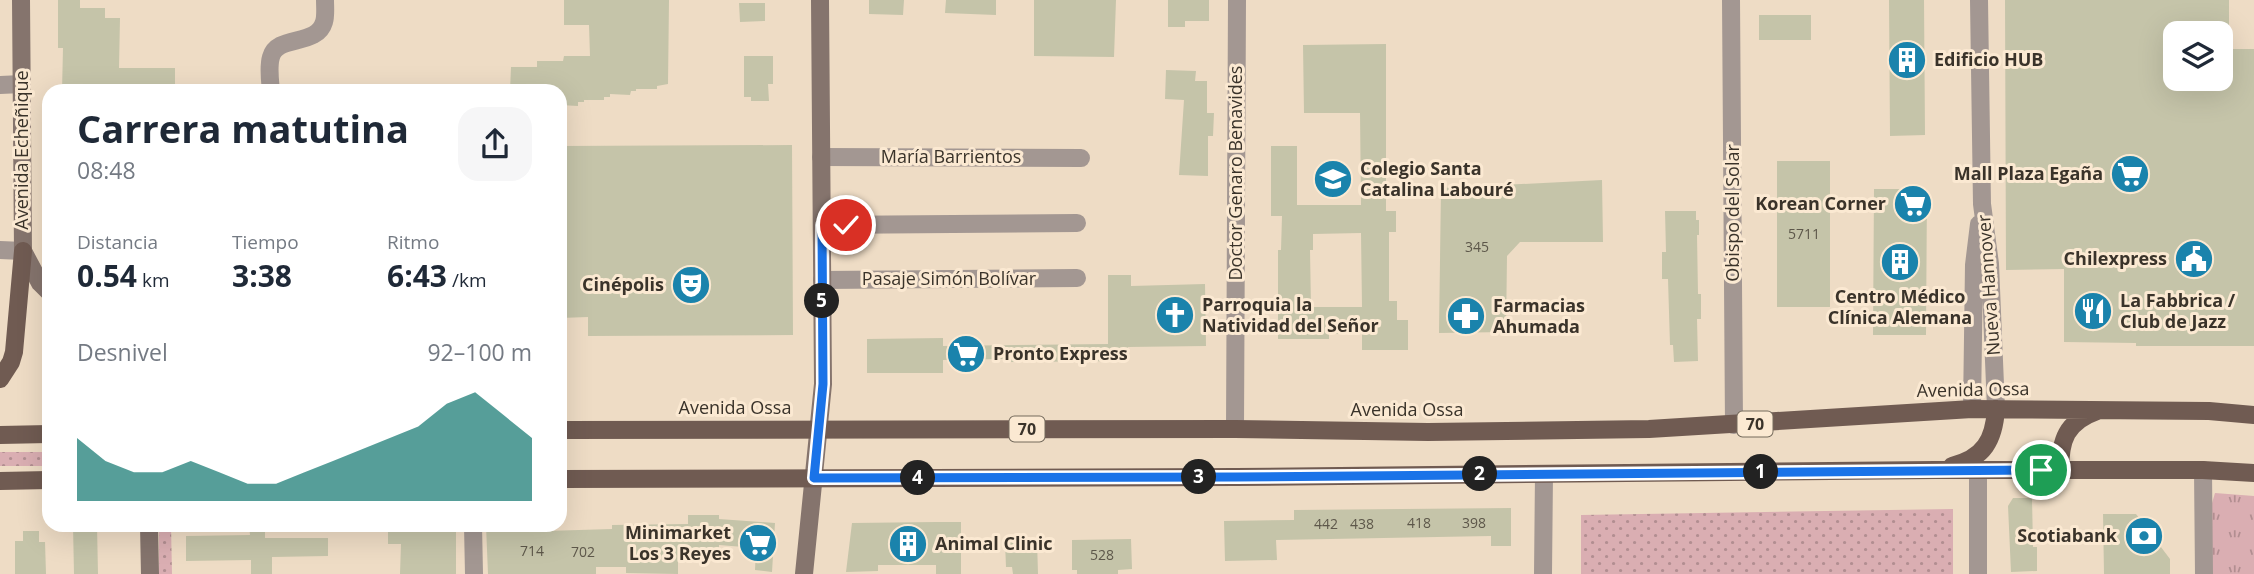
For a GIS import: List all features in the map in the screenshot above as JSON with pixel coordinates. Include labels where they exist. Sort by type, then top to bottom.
[{"type":"main road","points":[[0,379],[14,352],[23,251]]},
{"type":"main road","name":"Avenida Ossa","points":[[567,430],[1235,429],[1410,432],[1649,429],[1854,415],[1996,409],[2208,411],[2254,415]]},
{"type":"main road","points":[[1935,470],[1964,463],[1986,449],[1995,423],[1996,409]]},
{"type":"main road","points":[[2060,471],[2060,448],[2066,434],[2079,420],[2100,410]]},
{"type":"main road","points":[[0,435],[42,434]]},
{"type":"main road","points":[[567,478],[1224,477],[1935,470],[2203,470],[2254,473]]},
{"type":"main road","points":[[0,481],[42,480]]},
{"type":"street","name":"Avenida Echeñique","points":[[22,0],[23,251],[42,285]]},
{"type":"street","points":[[271,84],[270,61],[273,52],[320,30],[325,21],[325,0]]},
{"type":"street","points":[[804,574],[823,384],[820,0]]},
{"type":"street","name":"Doctor Genaro Benavides","points":[[1235,429],[1237,0]]},
{"type":"street","name":"Obispo del Solar","points":[[1731,0],[1734,425]]},
{"type":"street","name":"Nueva Hannover","points":[[1979,0],[1982,204],[1990,264],[1996,409]]},
{"type":"street","points":[[0,85],[22,84]]},
{"type":"street","name":"María Barrientos","points":[[821,157],[1081,158]]},
{"type":"street","name":"Nueva Hannover","points":[[1972,410],[1974,265],[1982,204]]},
{"type":"street","points":[[822,225],[1077,223]]},
{"type":"street","points":[[0,250],[23,251]]},
{"type":"street","name":"Pasaje Simón Bolívar","points":[[822,280],[1077,278]]},
{"type":"street","points":[[1978,470],[1978,574]]},
{"type":"street","points":[[2203,470],[2204,574]]},
{"type":"street","points":[[1543,574],[1544,474]]},
{"type":"street","points":[[149,532],[149,574]]},
{"type":"street","points":[[473,532],[474,574]]},
{"type":"green space","points":[[0,452],[42,452],[42,466],[0,466]]},
{"type":"green space","points":[[2215,493],[2254,496],[2254,574],[2211,574],[2209,513]]},
{"type":"green space","points":[[1953,509],[1953,574],[1581,574],[1581,515]]},
{"type":"green space","points":[[159,532],[171,532],[172,574],[159,574]]},
{"type":"building","points":[[58,0],[80,0],[80,8],[105,8],[105,18],[120,18],[119,68],[175,68],[175,84],[62,84],[63,48],[58,48]]},
{"type":"building","points":[[564,0],[669,0],[668,84],[657,86],[657,89],[636,89],[631,91],[630,95],[610,94],[610,97],[604,97],[604,100],[584,100],[578,102],[578,106],[567,105],[567,84],[510,84],[511,67],[537,67],[537,61],[563,61],[564,56],[590,56],[589,25],[564,25]]},
{"type":"building","points":[[869,0],[904,0],[903,15],[869,14]]},
{"type":"building","points":[[946,0],[996,0],[996,15],[945,13]]},
{"type":"building","points":[[1034,0],[1116,0],[1114,57],[1034,56]]},
{"type":"building","points":[[1168,0],[1209,0],[1209,21],[1185,21],[1185,27],[1168,27]]},
{"type":"building","name":"Edificio HUB","points":[[1889,0],[1924,0],[1925,135],[1890,136]]},
{"type":"building","name":"Mall Plaza Egaña","points":[[2005,0],[2229,0],[2229,21],[2163,21],[2163,91],[2233,91],[2233,49],[2254,49],[2254,346],[2136,346],[2136,343],[2064,342],[2064,269],[2006,270]]},
{"type":"building","points":[[739,3],[765,3],[765,21],[740,22]]},
{"type":"building","points":[[1759,15],[1811,15],[1811,40],[1759,40]]},
{"type":"building","points":[[1386,44],[1386,211],[1396,211],[1396,232],[1389,232],[1389,301],[1397,301],[1397,320],[1408,320],[1408,350],[1362,350],[1362,334],[1329,334],[1329,339],[1278,339],[1278,250],[1281,250],[1282,216],[1271,216],[1271,146],[1297,146],[1297,205],[1361,205],[1360,113],[1304,113],[1303,45]],"holes":[[[1361,233],[1362,307],[1311,307],[1310,250],[1313,250],[1313,234]]]},
{"type":"building","points":[[744,56],[773,56],[773,84],[768,84],[769,101],[751,101],[751,97],[744,97]]},
{"type":"building","points":[[1166,70],[1196,71],[1195,81],[1207,81],[1207,113],[1214,113],[1213,136],[1208,136],[1208,176],[1179,175],[1184,100],[1165,99]]},
{"type":"building","name":"Cinépolis","points":[[792,145],[793,335],[588,336],[588,317],[567,318],[567,146]]},
{"type":"building","points":[[1777,161],[1830,161],[1830,307],[1777,307]]},
{"type":"building","points":[[1602,180],[1603,242],[1520,242],[1507,256],[1506,332],[1439,333],[1441,188]]},
{"type":"building","name":"Centro Médico Clínica Alemana","points":[[1874,189],[1927,189],[1926,335],[1873,335]]},
{"type":"building","points":[[1665,211],[1696,211],[1696,220],[1699,220],[1698,294],[1701,294],[1701,319],[1697,319],[1698,361],[1674,362],[1673,345],[1670,345],[1668,279],[1662,279],[1662,252],[1666,252]]},
{"type":"building","points":[[1108,275],[1131,275],[1131,286],[1205,284],[1206,346],[1128,347],[1128,361],[943,360],[943,373],[867,373],[867,339],[943,338],[943,346],[1108,344]]},
{"type":"building","points":[[2013,498],[2032,498],[2033,547],[2037,547],[2037,571],[2011,572],[2008,506]]},
{"type":"building","points":[[1511,508],[1511,546],[1491,546],[1491,536],[1276,540],[1277,560],[1225,561],[1224,521],[1294,520],[1294,510]]},
{"type":"building","points":[[2103,514],[2136,514],[2170,559],[2170,574],[2104,574]]},
{"type":"building","points":[[688,515],[719,515],[719,519],[775,523],[772,572],[755,570],[756,548],[719,545],[719,557],[678,557],[678,574],[626,573],[626,567],[596,567],[596,574],[488,574],[486,532],[567,532],[612,529],[612,525],[688,524]]},
{"type":"building","points":[[961,522],[961,574],[936,574],[936,565],[878,565],[878,571],[846,572],[852,523]]},
{"type":"building","points":[[23,531],[39,531],[39,542],[45,542],[46,574],[15,574],[15,541],[23,541]]},
{"type":"building","points":[[73,532],[97,532],[98,574],[74,574]]},
{"type":"building","points":[[250,532],[265,532],[265,538],[328,538],[328,556],[272,557],[272,574],[251,574],[251,560],[186,561],[186,536],[250,535]]},
{"type":"building","points":[[388,532],[456,532],[456,574],[400,574],[401,544],[388,544]]},
{"type":"building","points":[[1131,539],[1132,569],[1118,570],[1118,574],[1077,574],[1077,570],[1072,570],[1072,540]]},
{"type":"building","points":[[1037,540],[1038,574],[1013,574],[1012,567],[1006,567],[1005,542]]},
{"type":"place","name":"Edificio HUB","points":[[1907,60]]},
{"type":"place","name":"Mall Plaza Egaña","points":[[2130,174]]},
{"type":"place","name":"Colegio Santa Catalina Labouré","points":[[1333,179]]},
{"type":"place","name":"Korean Corner","points":[[1913,204]]},
{"type":"place","name":"Chilexpress","points":[[2194,259]]},
{"type":"place","name":"Centro Médico Clínica Alemana","points":[[1900,262]]},
{"type":"place","name":"Cinépolis","points":[[691,285]]},
{"type":"place","name":"La Fabbrica / Club de Jazz","points":[[2093,311]]},
{"type":"place","name":"Parroquia la Natividad del Señor","points":[[1175,315]]},
{"type":"place","name":"Farmacias Ahumada","points":[[1466,316]]},
{"type":"place","name":"Pronto Express","points":[[966,354]]},
{"type":"place","name":"Scotiabank","points":[[2144,536]]},
{"type":"place","name":"Minimarket Los 3 Reyes","points":[[758,543]]},
{"type":"place","name":"Animal Clinic","points":[[908,544]]},
{"type":"route","points":[[846,225],[822,225],[823,384],[814,478],[2041,470]]}]
